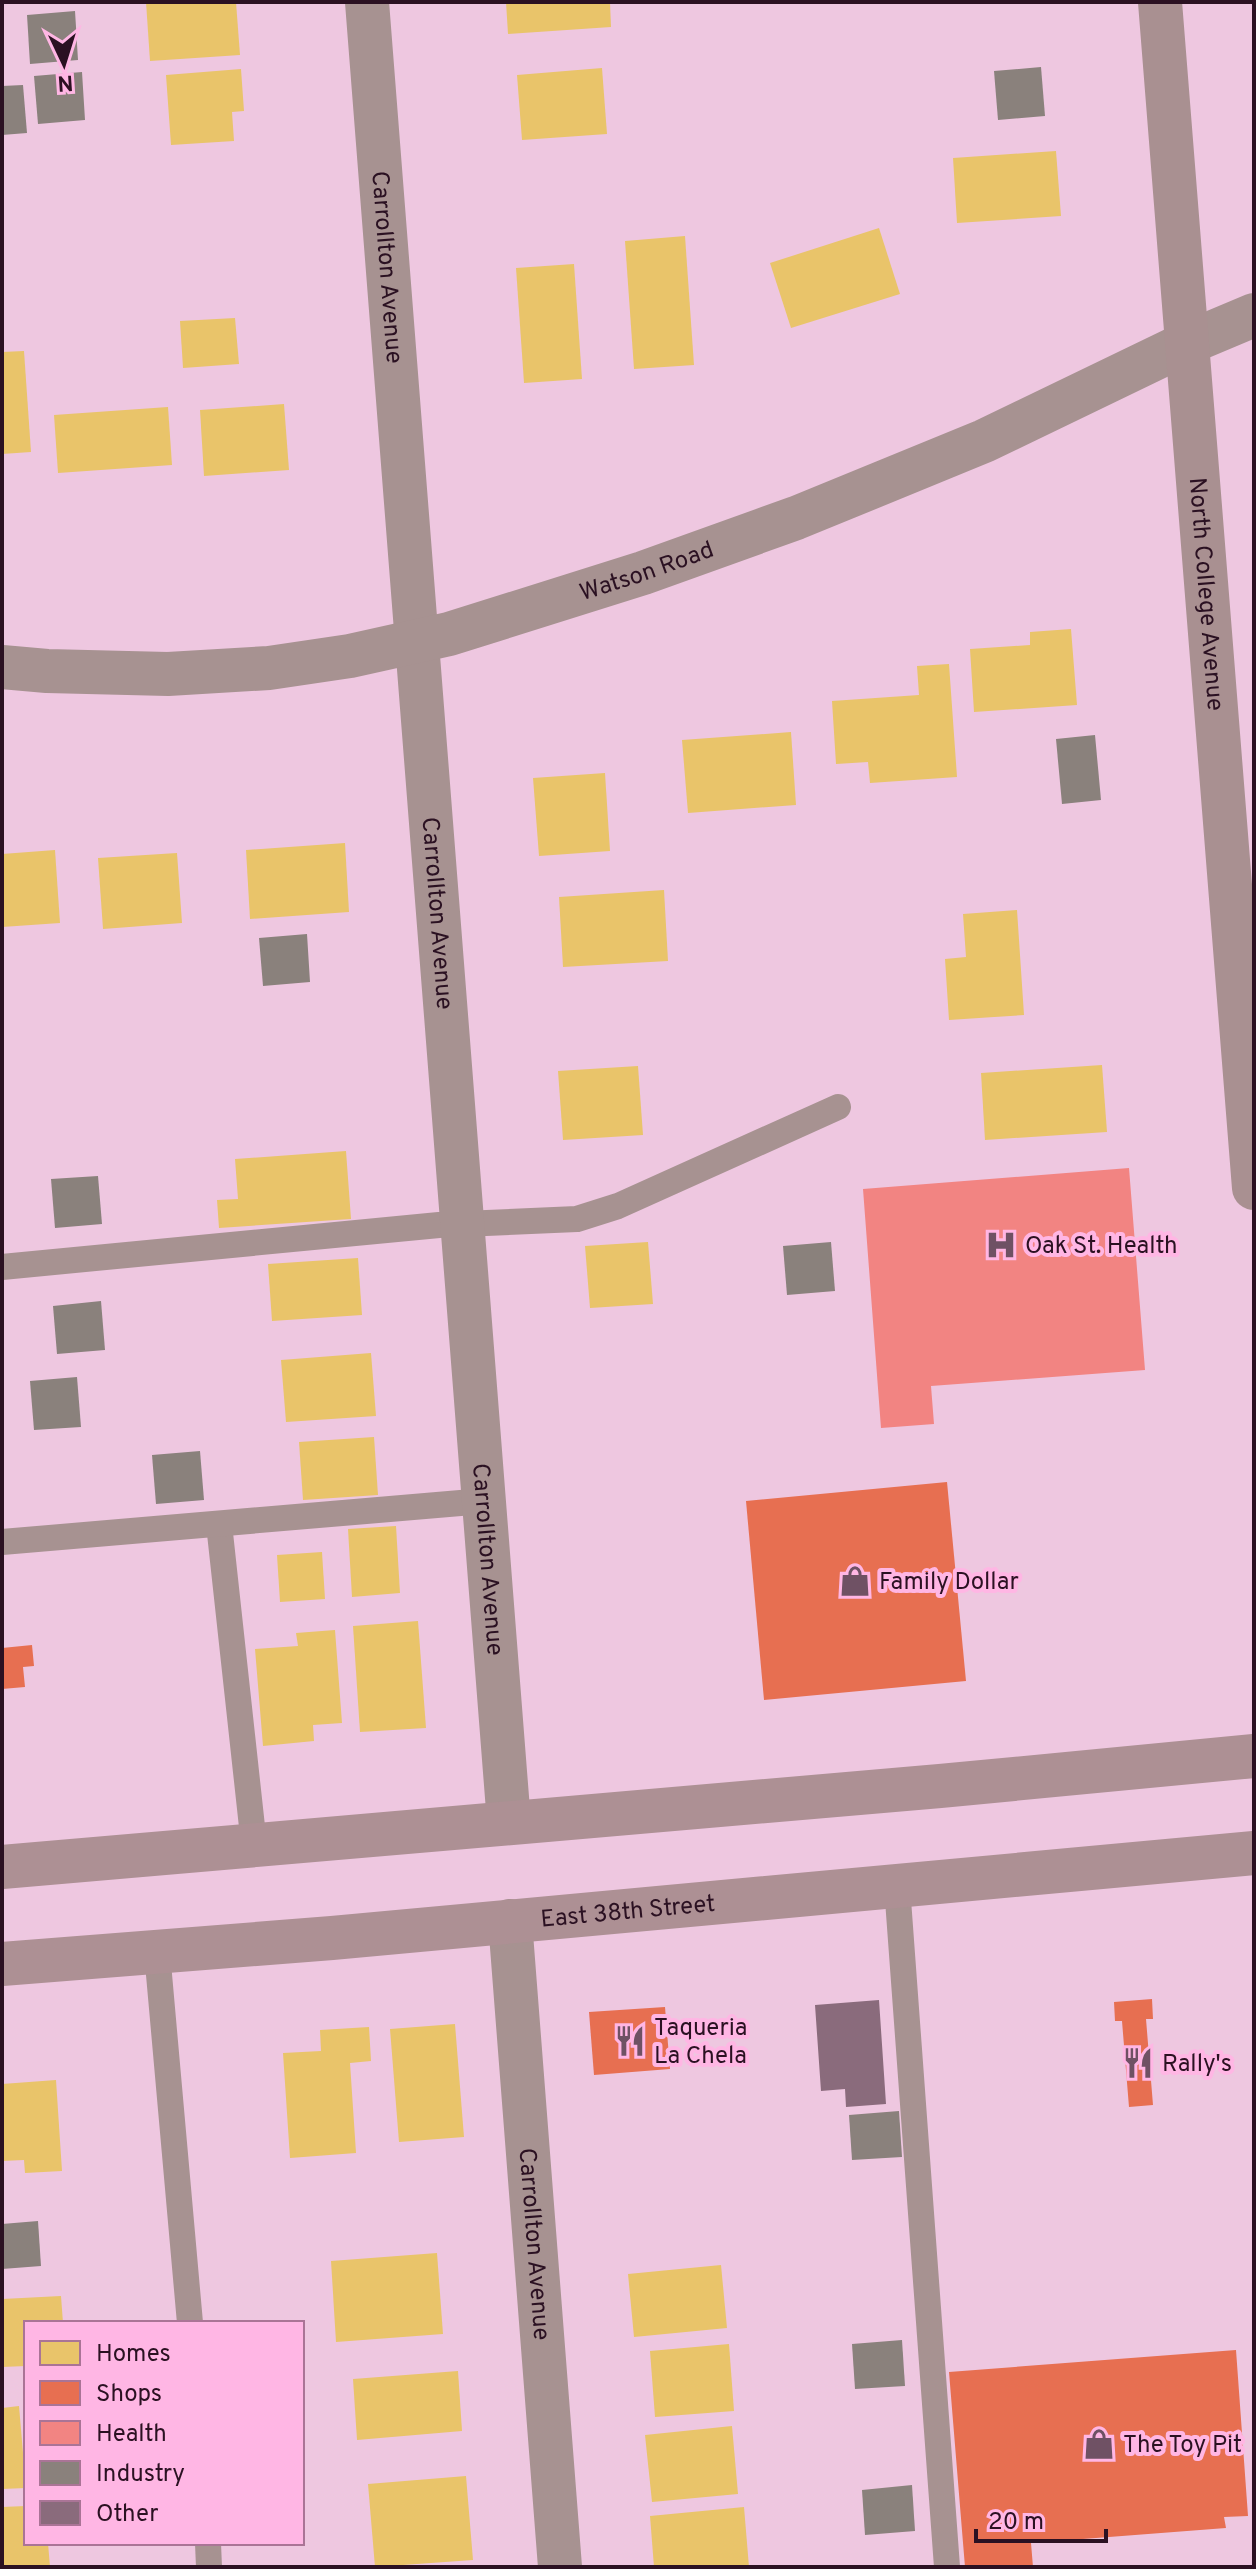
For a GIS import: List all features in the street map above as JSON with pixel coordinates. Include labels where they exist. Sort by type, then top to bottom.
[{"type":"main road","name":"North College Avenue","points":[[1160,2],[1254,1188]]},
{"type":"main road","points":[[2,1867],[1254,1756]]},
{"type":"main road","name":"East 38th Street","points":[[2,1964],[1254,1853]]},
{"type":"street","name":"Carrollton Avenue","points":[[367,2],[509,1823]]},
{"type":"street","name":"Watson Road","points":[[2,667],[168,674],[269,668],[350,656],[418,641],[547,605],[796,518],[984,441],[1185,344],[1254,315]]},
{"type":"street","name":"Carrollton Avenue","points":[[510,1921],[560,2567]]},
{"type":"lane","points":[[2,1267],[463,1225],[577,1219],[618,1206],[838,1107]]},
{"type":"lane","points":[[2,1542],[484,1501]]},
{"type":"lane","points":[[219,1524],[254,1845]]},
{"type":"lane","points":[[897,1886],[947,2567]]},
{"type":"lane","points":[[157,1952],[190,2321]]},
{"type":"lane","points":[[208,2545],[209,2567]]},
{"type":"building: Homes","points":[[146,2],[236,2],[240,55],[150,61]]},
{"type":"building: Homes","points":[[506,2],[610,2],[611,27],[508,34]]},
{"type":"building: Homes","points":[[602,68],[607,134],[522,140],[517,75]]},
{"type":"building: Homes","points":[[241,69],[244,111],[232,112],[234,141],[171,145],[166,75]]},
{"type":"building: Homes","points":[[1056,151],[1061,216],[957,223],[953,158]]},
{"type":"building: Homes","points":[[879,228],[900,294],[791,328],[770,263]]},
{"type":"building: Homes","points":[[685,236],[694,365],[634,369],[625,241]]},
{"type":"building: Homes","points":[[574,264],[582,379],[524,383],[516,268]]},
{"type":"building: Homes","points":[[235,318],[239,364],[183,368],[180,321]]},
{"type":"building: Homes","points":[[24,351],[31,452],[2,454],[2,352]]},
{"type":"building: Homes","points":[[284,404],[289,470],[204,476],[200,410]]},
{"type":"building: Homes","points":[[168,407],[172,465],[58,473],[54,415]]},
{"type":"building: Homes","points":[[1071,629],[1077,705],[974,712],[970,649],[1030,645],[1030,632]]},
{"type":"building: Homes","points":[[949,664],[957,777],[870,783],[868,762],[836,764],[832,701],[919,695],[917,666]]},
{"type":"building: Homes","points":[[791,732],[796,805],[688,813],[682,740]]},
{"type":"building: Homes","points":[[605,773],[610,851],[539,856],[533,778]]},
{"type":"building: Homes","points":[[345,843],[349,912],[250,919],[246,850]]},
{"type":"building: Homes","points":[[55,850],[60,923],[2,927],[2,854]]},
{"type":"building: Homes","points":[[177,853],[182,923],[103,929],[98,858]]},
{"type":"building: Homes","points":[[664,890],[668,961],[563,967],[559,897]]},
{"type":"building: Homes","points":[[1017,910],[1024,1015],[949,1020],[945,959],[966,957],[963,914]]},
{"type":"building: Homes","points":[[1102,1065],[1107,1132],[985,1140],[981,1073]]},
{"type":"building: Homes","points":[[638,1066],[643,1135],[563,1140],[558,1071]]},
{"type":"building: Homes","points":[[346,1151],[351,1219],[219,1228],[217,1200],[238,1199],[235,1159]]},
{"type":"building: Homes","points":[[648,1242],[653,1304],[590,1308],[585,1246]]},
{"type":"building: Homes","points":[[358,1258],[362,1315],[272,1321],[268,1264]]},
{"type":"building: Homes","points":[[371,1353],[376,1416],[286,1422],[281,1360]]},
{"type":"building: Homes","points":[[374,1437],[378,1495],[303,1500],[299,1442]]},
{"type":"building: Homes","points":[[396,1526],[400,1593],[352,1597],[348,1529]]},
{"type":"building: Homes","points":[[322,1552],[325,1599],[280,1602],[277,1555]]},
{"type":"building: Homes","points":[[418,1621],[426,1728],[360,1732],[353,1626]]},
{"type":"building: Homes","points":[[335,1630],[342,1723],[313,1725],[314,1741],[263,1746],[255,1649],[298,1646],[296,1633]]},
{"type":"building: Homes","points":[[455,2024],[464,2137],[399,2142],[390,2029]]},
{"type":"building: Homes","points":[[369,2027],[371,2061],[350,2063],[356,2153],[290,2158],[283,2053],[321,2051],[320,2030]]},
{"type":"building: Homes","points":[[56,2080],[62,2171],[25,2173],[24,2160],[2,2161],[2,2084]]},
{"type":"building: Homes","points":[[437,2253],[443,2334],[336,2342],[331,2261]]},
{"type":"building: Homes","points":[[721,2265],[727,2328],[634,2337],[628,2274]]},
{"type":"building: Homes","points":[[61,2296],[63,2321],[24,2321],[24,2366],[2,2367],[2,2299]]},
{"type":"building: Homes","points":[[729,2344],[734,2411],[655,2417],[650,2351]]},
{"type":"building: Homes","points":[[458,2371],[462,2431],[357,2440],[353,2379]]},
{"type":"building: Homes","points":[[19,2406],[24,2488],[2,2489],[2,2408]]},
{"type":"building: Homes","points":[[732,2426],[738,2494],[652,2502],[645,2435]]},
{"type":"building: Homes","points":[[466,2476],[473,2560],[375,2567],[368,2484]]},
{"type":"building: Homes","points":[[24,2506],[24,2545],[48,2545],[50,2567],[2,2567],[2,2507]]},
{"type":"building: Homes","points":[[744,2507],[749,2567],[654,2567],[650,2516]]},
{"type":"building: Shops","name":"Family Dollar","points":[[947,1482],[966,1681],[764,1700],[746,1501]]},
{"type":"building: Shops","points":[[32,1645],[34,1666],[23,1667],[25,1687],[2,1689],[2,1648]]},
{"type":"building: Shops","name":"Rally's","points":[[1152,1999],[1153,2019],[1146,2019],[1153,2105],[1129,2107],[1122,2021],[1115,2021],[1114,2002]]},
{"type":"building: Shops","name":"Taqueria La Chela","points":[[665,2007],[670,2069],[594,2075],[589,2012]]},
{"type":"building: Shops","name":"The Toy Pit","points":[[1236,2350],[1248,2516],[1224,2517],[1226,2528],[1031,2543],[1033,2567],[965,2567],[949,2372]]},
{"type":"building: Health","name":"Oak St. Health","points":[[1129,1168],[1145,1370],[931,1386],[934,1424],[881,1428],[863,1189]]},
{"type":"building: Industry","points":[[75,11],[78,60],[30,64],[27,15]]},
{"type":"building: Industry","points":[[1041,67],[1045,116],[998,120],[994,71]]},
{"type":"building: Industry","points":[[82,72],[85,120],[38,124],[34,76]]},
{"type":"building: Industry","points":[[23,85],[27,133],[2,135],[2,86]]},
{"type":"building: Industry","points":[[1095,735],[1101,800],[1062,804],[1056,739]]},
{"type":"building: Industry","points":[[307,934],[310,982],[263,986],[259,938]]},
{"type":"building: Industry","points":[[98,1176],[102,1224],[55,1228],[51,1179]]},
{"type":"building: Industry","points":[[831,1242],[835,1291],[787,1295],[783,1246]]},
{"type":"building: Industry","points":[[101,1301],[105,1350],[57,1354],[53,1306]]},
{"type":"building: Industry","points":[[77,1377],[81,1427],[34,1430],[30,1381]]},
{"type":"building: Industry","points":[[200,1451],[204,1500],[156,1504],[152,1455]]},
{"type":"building: Industry","points":[[899,2111],[902,2157],[852,2160],[849,2115]]},
{"type":"building: Industry","points":[[38,2221],[41,2266],[2,2269],[2,2224]]},
{"type":"building: Industry","points":[[902,2340],[905,2386],[855,2389],[852,2344]]},
{"type":"building: Industry","points":[[912,2485],[915,2531],[865,2535],[862,2490]]},
{"type":"building: Other","points":[[879,2000],[886,2104],[846,2107],[845,2089],[821,2091],[815,2005]]},
{"type":"place","name":"Oak St. Health","points":[[1001,1245]]},
{"type":"place","name":"Family Dollar","points":[[855,1581]]},
{"type":"place","name":"Taqueria La Chela","points":[[630,2041]]},
{"type":"place","name":"Rally's","points":[[1138,2063]]},
{"type":"place","name":"The Toy Pit","points":[[1099,2444]]}]
